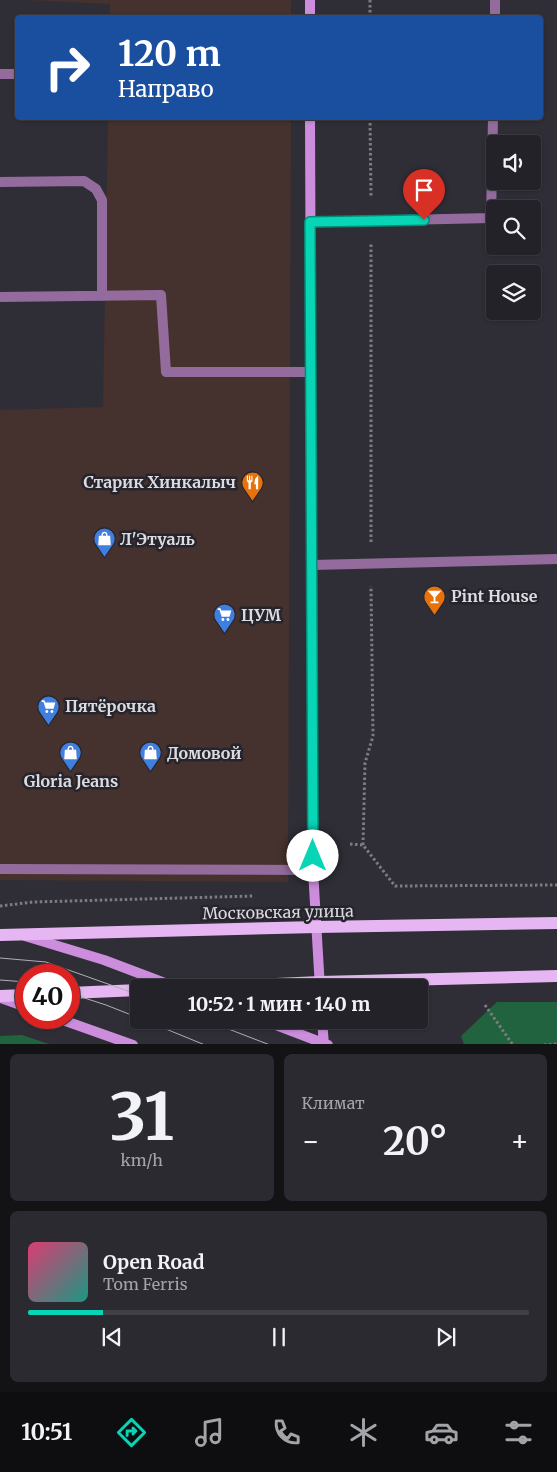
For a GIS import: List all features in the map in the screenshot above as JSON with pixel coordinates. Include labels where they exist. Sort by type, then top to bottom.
[{"type":"main road","name":"Московская улица","points":[[0,936],[317,927],[557,924]]},
{"type":"main road","points":[[428,981],[557,976]]},
{"type":"main road","points":[[80,993],[130,990]]},
{"type":"main road","points":[[0,997],[15,996]]},
{"type":"street","points":[[310,0],[310,15]]},
{"type":"street","points":[[310,120],[313,870],[320,979]]},
{"type":"street","points":[[18,935],[104,960],[154,979]]},
{"type":"street","points":[[0,997],[15,1002]]},
{"type":"street","points":[[80,1026],[133,1044]]},
{"type":"street","points":[[286,1029],[325,1044],[323,1029]]},
{"type":"lane","points":[[495,0],[495,15]]},
{"type":"lane","points":[[0,74],[15,74]]},
{"type":"lane","points":[[310,222],[491,218],[493,120]]},
{"type":"lane","points":[[0,182],[84,181],[96,189],[102,200],[102,296]]},
{"type":"lane","points":[[0,297],[161,295],[166,372],[311,372]]},
{"type":"lane","points":[[312,565],[557,559]]},
{"type":"lane","points":[[0,869],[313,870]]},
{"type":"path","points":[[370,0],[370,15]]},
{"type":"path","points":[[370,120],[373,736],[365,763],[362,845],[395,886],[557,885]]},
{"type":"path","points":[[350,844],[362,845]]},
{"type":"path","points":[[0,906],[33,902],[260,896],[258,870]]},
{"type":"path","points":[[485,1005],[513,1044]]},
{"type":"path","points":[[544,1044],[557,1044]]},
{"type":"shaded area","points":[[27,0],[291,0],[291,15],[110,15],[110,4]]},
{"type":"shaded area","points":[[108,120],[291,120],[288,882],[0,880],[0,410],[103,407]]},
{"type":"green space","points":[[497,1002],[557,1002],[557,1044],[464,1044],[461,1036]]},
{"type":"green space","points":[[22,1035],[49,1044],[0,1044],[0,1036]]},
{"type":"tram line","points":[[0,958],[46,962],[130,992]]},
{"type":"tram line","points":[[0,980],[15,981]]},
{"type":"tram line","points":[[80,997],[130,1014]]},
{"type":"tram line","points":[[166,1029],[203,1044]]},
{"type":"tram line","points":[[228,1029],[267,1044]]},
{"type":"place","name":"Старик Хинкалыч","points":[[252,501]]},
{"type":"place","name":"Л'Этуаль","points":[[104,558]]},
{"type":"place","name":"Pint House","points":[[435,615]]},
{"type":"place","name":"ЦУМ","points":[[225,634]]},
{"type":"place","name":"Пятёрочка","points":[[49,725]]},
{"type":"place","name":"Gloria Jeans","points":[[71,771]]},
{"type":"place","name":"Домовой","points":[[151,772]]},
{"type":"route","points":[[313,856],[310,222],[424,220]]}]
